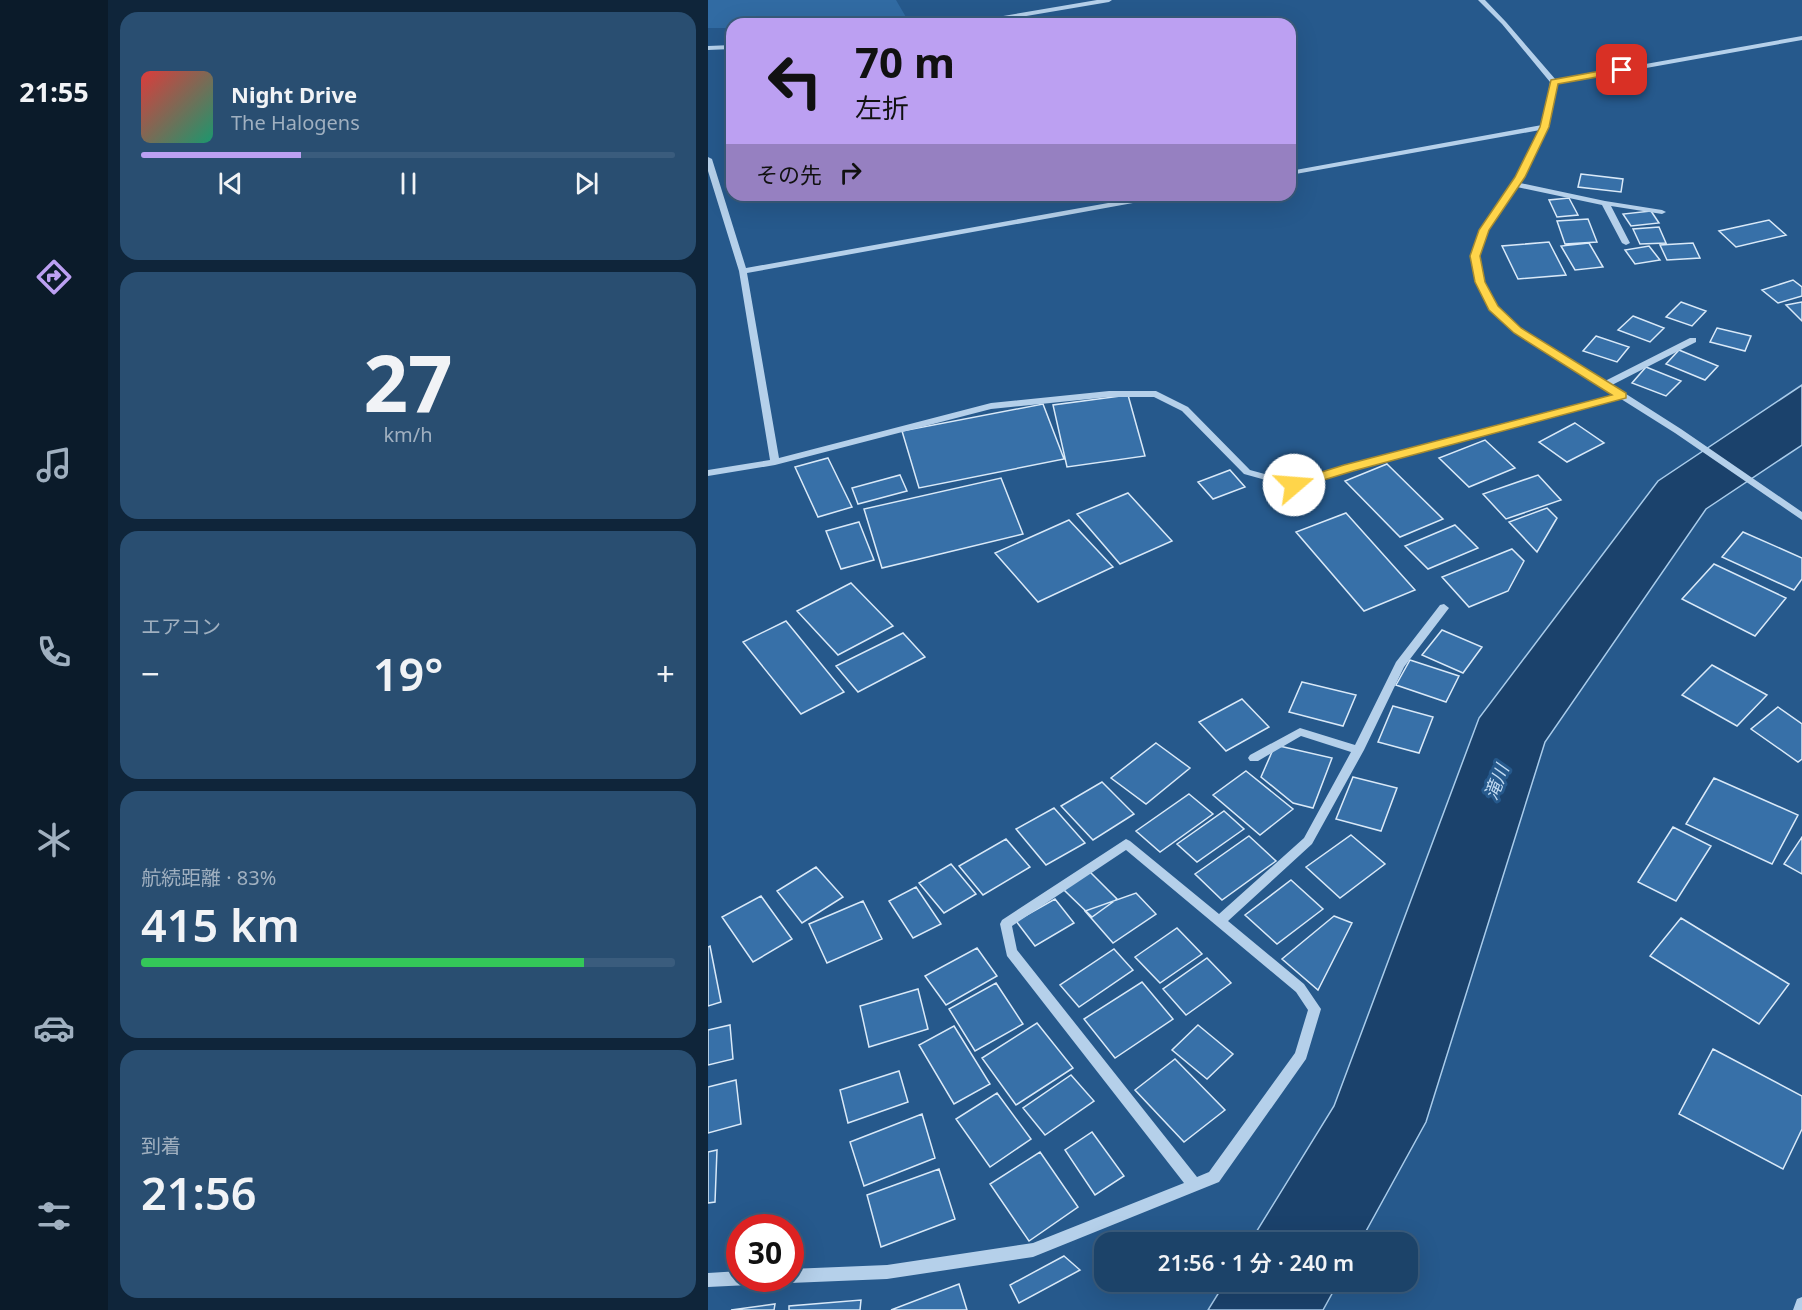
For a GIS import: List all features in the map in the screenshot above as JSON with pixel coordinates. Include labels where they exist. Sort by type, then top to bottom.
[{"type":"street","points":[[1003,18],[1109,0]]},
{"type":"street","points":[[1481,0],[1504,23],[1554,82]]},
{"type":"street","points":[[1554,82],[1802,38]]},
{"type":"street","points":[[708,48],[726,47]]},
{"type":"street","points":[[1554,82],[1545,127],[1515,184],[1484,230],[1475,256],[1480,282],[1493,308],[1518,330],[1678,431],[1801,515]]},
{"type":"street","points":[[1296,172],[1545,127]]},
{"type":"street","points":[[708,159],[743,271],[775,462]]},
{"type":"street","points":[[1515,184],[1605,203],[1662,212]]},
{"type":"street","points":[[743,271],[1133,201]]},
{"type":"street","points":[[1605,203],[1626,243]]},
{"type":"street","points":[[1605,385],[1693,340]]},
{"type":"street","points":[[708,473],[775,462],[991,406],[1109,394],[1156,394],[1185,409],[1247,472],[1294,485],[1348,468],[1622,396]]},
{"type":"street","points":[[1220,921],[1308,842],[1358,750],[1400,665],[1444,608]]},
{"type":"street","points":[[1254,758],[1300,732],[1358,750]]},
{"type":"street","points":[[804,1275],[887,1272],[1033,1250],[1195,1186],[1214,1177],[1301,1054],[1315,1009],[1300,988],[1126,844],[1006,924],[1011,952],[1195,1186]]},
{"type":"street","points":[[708,1280],[726,1279]]},
{"type":"street","points":[[1800,1310],[1802,1304]]},
{"type":"shaded area","points":[[708,0],[896,0],[906,18],[726,18],[726,28],[708,28]]},
{"type":"water","name":"滝川","points":[[1802,385],[1802,445],[1706,509],[1545,742],[1426,1122],[1366,1232],[1256,1232],[1334,1106],[1479,718],[1658,481]]},
{"type":"water","points":[[1219,1292],[1333,1292],[1323,1310],[1208,1310]]},
{"type":"building","points":[[1581,174],[1623,179],[1621,192],[1578,187]]},
{"type":"building","points":[[1569,198],[1578,215],[1557,217],[1549,200]]},
{"type":"building","points":[[1651,211],[1659,223],[1631,226],[1623,214]]},
{"type":"building","points":[[1588,219],[1597,242],[1565,244],[1557,221]]},
{"type":"building","points":[[1769,220],[1786,235],[1736,247],[1719,231]]},
{"type":"building","points":[[1659,227],[1666,243],[1640,244],[1633,229]]},
{"type":"building","points":[[1549,242],[1566,275],[1518,279],[1502,246]]},
{"type":"building","points":[[1589,243],[1603,267],[1575,270],[1561,246]]},
{"type":"building","points":[[1693,243],[1700,258],[1667,260],[1660,245]]},
{"type":"building","points":[[1649,246],[1660,260],[1635,264],[1625,250]]},
{"type":"building","points":[[1793,280],[1802,287],[1802,296],[1778,303],[1762,290]]},
{"type":"building","points":[[1681,302],[1706,311],[1692,326],[1666,317]]},
{"type":"building","points":[[1802,302],[1802,321],[1786,305]]},
{"type":"building","points":[[1633,316],[1664,328],[1650,342],[1618,330]]},
{"type":"building","points":[[1717,328],[1751,336],[1745,351],[1710,342]]},
{"type":"building","points":[[1596,336],[1629,347],[1617,362],[1583,351]]},
{"type":"building","points":[[1679,350],[1718,366],[1705,380],[1666,364]]},
{"type":"building","points":[[1646,367],[1681,381],[1666,396],[1632,383]]},
{"type":"building","points":[[1128,395],[1145,456],[1067,467],[1053,405]]},
{"type":"building","points":[[1043,404],[1064,459],[919,488],[902,431]]},
{"type":"building","points":[[1575,423],[1604,443],[1567,462],[1539,442]]},
{"type":"building","points":[[1485,440],[1515,468],[1469,487],[1439,458]]},
{"type":"building","points":[[828,458],[852,507],[818,517],[795,467]]},
{"type":"building","points":[[1387,464],[1443,519],[1400,537],[1345,481]]},
{"type":"building","points":[[1230,470],[1245,487],[1213,499],[1198,482]]},
{"type":"building","points":[[900,475],[907,491],[858,504],[852,488]]},
{"type":"building","points":[[1538,475],[1561,500],[1506,519],[1483,494]]},
{"type":"building","points":[[1001,478],[1023,534],[882,568],[864,509]]},
{"type":"building","points":[[1128,493],[1172,541],[1120,564],[1077,514]]},
{"type":"building","points":[[1547,508],[1557,518],[1537,552],[1509,522]]},
{"type":"building","points":[[1346,513],[1415,590],[1364,611],[1296,532]]},
{"type":"building","points":[[1069,520],[1113,567],[1038,602],[995,553]]},
{"type":"building","points":[[859,522],[874,560],[841,569],[826,531]]},
{"type":"building","points":[[1455,525],[1478,548],[1428,569],[1405,546]]},
{"type":"building","points":[[1743,532],[1802,558],[1802,579],[1794,590],[1722,557]]},
{"type":"building","points":[[1512,549],[1524,561],[1508,591],[1469,607],[1442,577]]},
{"type":"building","points":[[1714,564],[1786,598],[1755,636],[1682,599]]},
{"type":"building","points":[[851,583],[893,626],[838,655],[797,611]]},
{"type":"building","points":[[786,621],[844,692],[801,714],[743,642]]},
{"type":"building","points":[[1442,630],[1482,647],[1463,673],[1422,655]]},
{"type":"building","points":[[903,633],[925,657],[858,692],[836,666]]},
{"type":"building","points":[[1410,660],[1459,676],[1446,702],[1396,685]]},
{"type":"building","points":[[1712,665],[1767,695],[1737,726],[1682,695]]},
{"type":"building","points":[[1302,682],[1356,695],[1343,726],[1289,712]]},
{"type":"building","points":[[1242,699],[1269,727],[1226,751],[1199,722]]},
{"type":"building","points":[[1393,706],[1433,717],[1419,753],[1378,742]]},
{"type":"building","points":[[1778,707],[1802,724],[1802,759],[1798,762],[1751,729]]},
{"type":"building","points":[[1156,743],[1190,768],[1146,804],[1111,778]]},
{"type":"building","points":[[1275,745],[1332,758],[1313,808],[1293,803],[1261,777]]},
{"type":"building","points":[[1246,771],[1293,809],[1260,835],[1213,795]]},
{"type":"building","points":[[1353,777],[1397,788],[1381,831],[1336,819]]},
{"type":"building","points":[[1714,778],[1798,815],[1772,864],[1686,824]]},
{"type":"building","points":[[1102,782],[1134,814],[1093,840],[1061,806]]},
{"type":"building","points":[[1189,794],[1213,814],[1160,852],[1136,831]]},
{"type":"building","points":[[1054,808],[1085,843],[1046,865],[1016,829]]},
{"type":"building","points":[[1224,811],[1244,829],[1197,862],[1177,844]]},
{"type":"building","points":[[1673,827],[1711,846],[1676,901],[1638,882]]},
{"type":"building","points":[[1351,835],[1385,864],[1340,898],[1306,867]]},
{"type":"building","points":[[1249,836],[1276,861],[1222,900],[1195,874]]},
{"type":"building","points":[[1802,837],[1802,874],[1784,864]]},
{"type":"building","points":[[1006,839],[1030,867],[983,895],[959,866]]},
{"type":"building","points":[[951,864],[976,894],[944,913],[919,883]]},
{"type":"building","points":[[816,867],[843,897],[802,923],[777,891]]},
{"type":"building","points":[[1089,871],[1117,899],[1092,917],[1063,889]]},
{"type":"building","points":[[1291,880],[1323,909],[1277,944],[1245,915]]},
{"type":"building","points":[[916,887],[941,924],[913,938],[889,901]]},
{"type":"building","points":[[1136,893],[1156,914],[1113,943],[1085,911]]},
{"type":"building","points":[[761,896],[792,939],[753,962],[722,917]]},
{"type":"building","points":[[1055,899],[1074,923],[1035,946],[1016,921]]},
{"type":"building","points":[[863,901],[882,939],[827,963],[809,924]]},
{"type":"building","points":[[1334,916],[1352,923],[1318,990],[1282,959]]},
{"type":"building","points":[[1681,918],[1789,984],[1759,1024],[1650,956]]},
{"type":"building","points":[[1177,928],[1202,954],[1160,983],[1135,957]]},
{"type":"building","points":[[710,946],[721,1002],[708,1006],[708,947]]},
{"type":"building","points":[[977,948],[997,976],[946,1005],[925,976]]},
{"type":"building","points":[[1114,949],[1133,970],[1079,1007],[1060,985]]},
{"type":"building","points":[[1207,958],[1231,983],[1186,1015],[1163,989]]},
{"type":"building","points":[[1142,982],[1173,1019],[1115,1058],[1084,1019]]},
{"type":"building","points":[[996,983],[1023,1024],[975,1051],[949,1009]]},
{"type":"building","points":[[918,989],[928,1029],[869,1047],[860,1006]]},
{"type":"building","points":[[1037,1023],[1073,1068],[1016,1105],[982,1058]]},
{"type":"building","points":[[730,1025],[733,1059],[708,1065],[708,1030]]},
{"type":"building","points":[[1198,1025],[1233,1054],[1207,1079],[1172,1050]]},
{"type":"building","points":[[954,1026],[990,1084],[954,1104],[919,1045]]},
{"type":"building","points":[[1713,1049],[1802,1096],[1802,1129],[1783,1169],[1679,1114]]},
{"type":"building","points":[[1175,1059],[1225,1110],[1184,1142],[1135,1090]]},
{"type":"building","points":[[899,1071],[908,1102],[848,1123],[840,1090]]},
{"type":"building","points":[[1071,1075],[1094,1101],[1045,1135],[1023,1108]]},
{"type":"building","points":[[736,1080],[741,1124],[708,1133],[708,1087]]},
{"type":"building","points":[[997,1093],[1031,1139],[990,1167],[956,1119]]},
{"type":"building","points":[[922,1114],[935,1158],[864,1186],[850,1142]]},
{"type":"building","points":[[1092,1132],[1124,1176],[1095,1195],[1065,1150]]},
{"type":"building","points":[[717,1150],[715,1202],[708,1203],[708,1152]]},
{"type":"building","points":[[1040,1152],[1078,1207],[1029,1241],[990,1184]]},
{"type":"building","points":[[939,1169],[955,1219],[881,1247],[867,1195]]},
{"type":"building","points":[[1064,1256],[1080,1270],[1019,1303],[1010,1285]]},
{"type":"building","points":[[959,1284],[967,1310],[891,1310]]},
{"type":"building","points":[[861,1300],[860,1310],[789,1310],[789,1306]]},
{"type":"building","points":[[775,1304],[774,1310],[731,1310]]},
{"type":"route","points":[[1294,485],[1348,468],[1622,396],[1518,330],[1493,308],[1480,282],[1475,256],[1484,230],[1520,177],[1545,127],[1554,82],[1622,70]]}]
